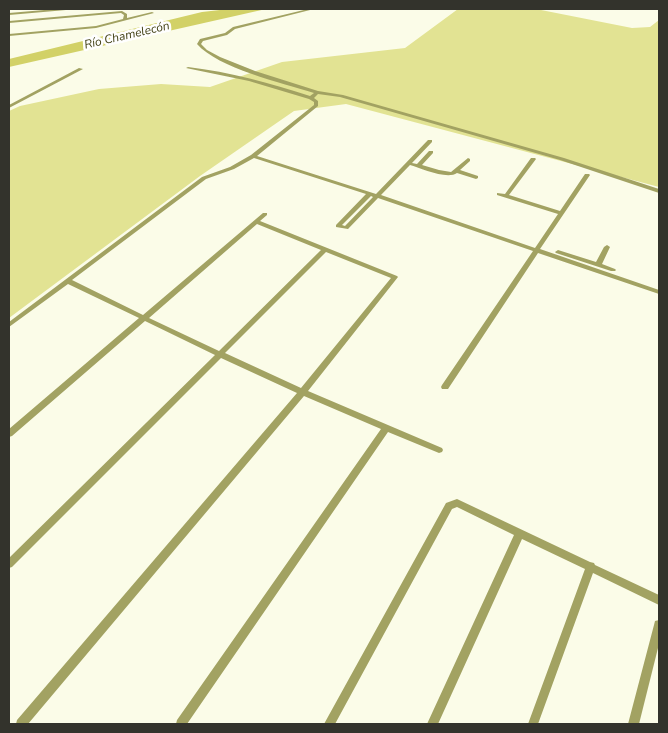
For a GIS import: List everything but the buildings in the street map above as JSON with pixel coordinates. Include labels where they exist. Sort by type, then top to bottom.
[{"type":"street","points":[[62,30],[64,17],[64,9],[10,12],[9,22],[64,17],[122,12],[126,15],[125,20]]},
{"type":"street","points":[[312,9],[234,28],[226,34],[201,40],[199,44],[205,50],[226,60],[278,81],[317,92],[341,96],[553,156],[659,191]]},
{"type":"street","points":[[9,35],[96,27],[152,13]]},
{"type":"street","points":[[9,325],[204,178],[232,168],[252,156],[316,105],[316,101],[311,98],[223,72],[188,68]]},
{"type":"street","points":[[9,107],[82,69]]},
{"type":"street","points":[[311,98],[317,92]]},
{"type":"street","points":[[370,194],[339,226],[346,228],[430,141]]},
{"type":"street","points":[[418,166],[431,152]]},
{"type":"street","points":[[252,156],[538,248],[614,270]]},
{"type":"street","points":[[506,196],[533,159]]},
{"type":"street","points":[[408,163],[452,174],[468,160]]},
{"type":"street","points":[[456,171],[476,177]]},
{"type":"street","points":[[445,387],[586,175]]},
{"type":"street","points":[[499,194],[560,213]]},
{"type":"street","points":[[9,434],[266,214]]},
{"type":"street","points":[[21,724],[303,391],[395,277],[256,222]]},
{"type":"street","points":[[598,265],[607,247]]},
{"type":"street","points":[[538,248],[659,292]]},
{"type":"street","points":[[9,564],[326,250]]},
{"type":"street","points":[[68,281],[221,354],[439,450]]},
{"type":"street","points":[[181,724],[386,428]]},
{"type":"street","points":[[328,724],[443,513],[449,506],[457,503],[659,600]]},
{"type":"street","points":[[432,724],[520,533]]},
{"type":"street","points":[[533,724],[591,566]]},
{"type":"street","points":[[633,724],[659,625]]},
{"type":"green space","points":[[458,9],[536,9],[632,28],[650,27],[659,20],[659,187],[346,104],[294,111],[200,176],[9,318],[9,111],[20,106],[99,89],[161,84],[210,87],[282,62],[405,48]]},
{"type":"water","name":"Río Chamelecón","points":[[229,9],[266,9],[9,67],[9,59],[202,12]]}]
